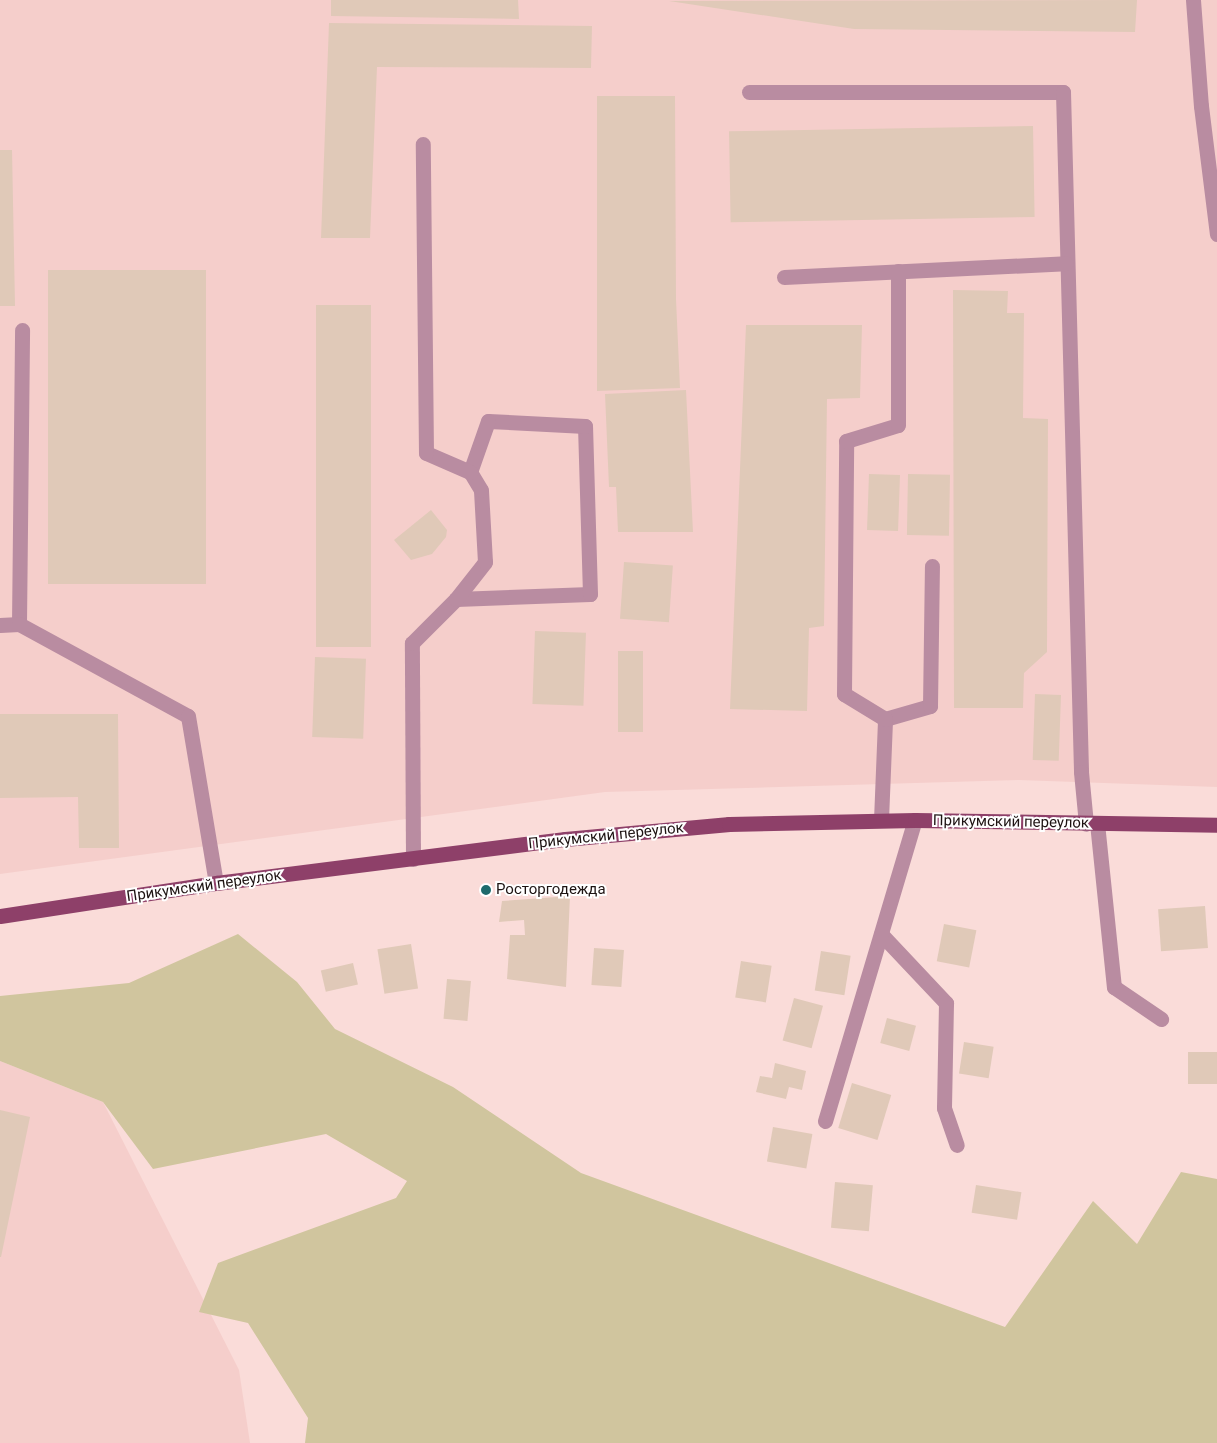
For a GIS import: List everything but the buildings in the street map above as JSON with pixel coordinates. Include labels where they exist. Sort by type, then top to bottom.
[{"type":"main road","name":"Прикумский переулок","points":[[0,916],[216,883],[565,838],[692,827],[881,820],[1217,825]]},
{"type":"lane","points":[[1192,0],[1200,106],[1217,234]]},
{"type":"lane","points":[[749,92],[1062,92],[1081,772],[1092,823],[1114,987],[1161,1019]]},
{"type":"lane","points":[[413,859],[412,643],[456,599],[484,562],[482,490],[470,472],[426,453],[423,144]]},
{"type":"lane","points":[[784,277],[1066,263]]},
{"type":"lane","points":[[898,271],[898,425],[846,441],[844,694],[885,719],[930,706],[932,566]]},
{"type":"lane","points":[[19,624],[22,330]]},
{"type":"lane","points":[[456,599],[590,594],[585,426],[488,422],[470,472]]},
{"type":"lane","points":[[0,625],[19,624],[188,716],[216,883]]},
{"type":"lane","points":[[881,820],[885,719]]},
{"type":"lane","points":[[825,1121],[915,820]]},
{"type":"lane","points":[[881,934],[946,1003],[944,1108],[957,1145]]},
{"type":"shaded area","points":[[0,0],[1217,0],[1217,787],[1019,780],[605,792],[0,874]]},
{"type":"shaded area","points":[[238,934],[297,982],[335,1029],[453,1087],[581,1173],[1005,1327],[1093,1201],[1137,1244],[1181,1172],[1217,1179],[1217,1443],[305,1443],[308,1418],[248,1323],[199,1312],[218,1263],[396,1198],[407,1181],[326,1134],[153,1169],[103,1102],[0,1061],[0,996],[129,983]]},
{"type":"shaded area","points":[[0,1061],[103,1102],[239,1370],[250,1443],[0,1443]]},
{"type":"place","name":"Росторгодежда","points":[[486,890]]}]
